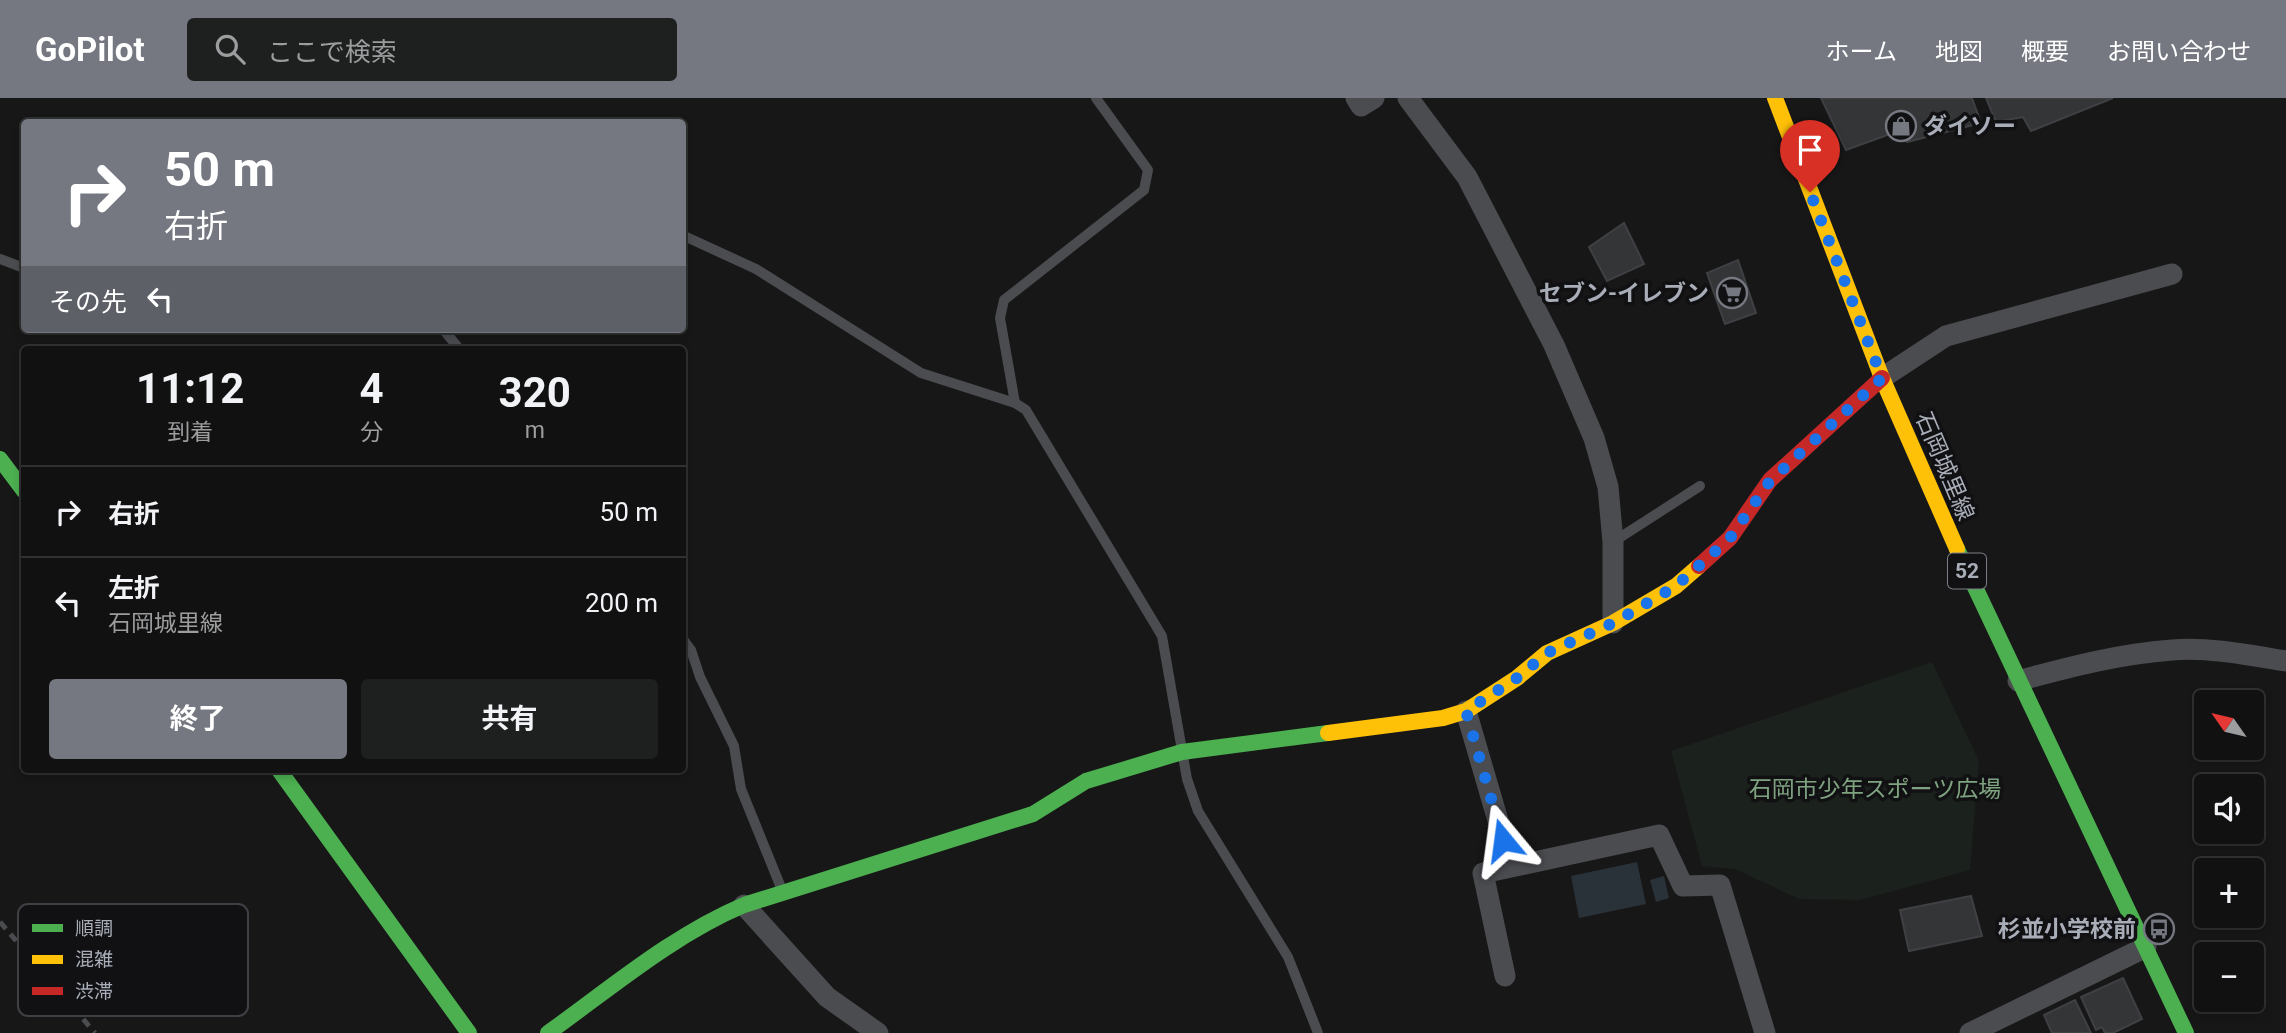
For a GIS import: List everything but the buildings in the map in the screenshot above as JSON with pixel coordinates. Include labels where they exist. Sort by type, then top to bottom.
[{"type":"street","points":[[1356,98],[1361,106],[1374,98]]},
{"type":"street","points":[[1408,98],[1467,177],[1554,345],[1597,451],[1608,487],[1613,542],[1613,623]]},
{"type":"street","name":"石岡城里線","points":[[1774,98],[1882,378],[2018,681],[2186,1033]]},
{"type":"street","points":[[548,1033],[713,918],[744,905],[1033,814],[1086,781],[1182,752],[1443,718],[1466,711],[1517,678],[1547,653],[1613,623],[1676,586],[1730,538],[1770,481],[1882,378],[1946,336],[2172,274]]},
{"type":"street","points":[[0,459],[21,487]]},
{"type":"street","points":[[2018,681],[2098,659],[2174,650],[2224,651],[2286,661]]},
{"type":"street","points":[[1466,711],[1511,865]]},
{"type":"street","points":[[281,773],[469,1033]]},
{"type":"street","points":[[1506,976],[1483,873],[1659,835],[1683,886],[1720,885],[1765,1033]]},
{"type":"street","points":[[744,905],[827,997],[878,1033]]},
{"type":"street","points":[[1970,1033],[2146,947]]},
{"type":"lane","points":[[1015,403],[1000,318],[1004,300],[1144,190],[1148,170],[1096,98]]},
{"type":"lane","points":[[686,237],[756,269],[921,373],[1015,403],[1026,411],[1162,636],[1182,752],[1198,811],[1288,957],[1318,1033]]},
{"type":"lane","points":[[0,259],[21,267]]},
{"type":"lane","points":[[1613,542],[1700,486]]},
{"type":"lane","points":[[686,643],[734,746],[741,789],[783,893]]},
{"type":"green space","name":"石岡市少年スポーツ広場","points":[[1932,662],[1979,761],[1970,870],[1860,900],[1799,899],[1735,869],[1702,866],[1671,751]]},
{"type":"shaded area","points":[[1637,862],[1646,904],[1579,918],[1571,876]]},
{"type":"shaded area","points":[[1664,876],[1669,898],[1656,902],[1650,880]]},
{"type":"railway","points":[[0,922],[18,943]]},
{"type":"railway","points":[[80,1016],[95,1033]]},
{"type":"traffic: fast","points":[[0,459],[21,487]]},
{"type":"traffic: fast","points":[[1957,549],[2186,1033]]},
{"type":"traffic: fast","points":[[548,1033],[667,947],[744,905],[1033,814],[1086,781],[1182,752],[1328,733]]},
{"type":"traffic: fast","points":[[281,773],[469,1033]]},
{"type":"traffic: slow","points":[[1775,98],[1882,378],[1957,549]]},
{"type":"traffic: slow","points":[[1328,733],[1443,718],[1466,711],[1517,678],[1547,653],[1613,623],[1676,586],[1699,566]]},
{"type":"traffic: jam","points":[[1699,566],[1730,538],[1770,480],[1882,378]]},
{"type":"place","name":"ダイソー","points":[[1901,126]]},
{"type":"place","name":"セブン-イレブン","points":[[1732,293]]},
{"type":"place","name":"杉並小学校前","points":[[2159,929]]},
{"type":"route","points":[[1503,840],[1466,711],[1517,678],[1547,653],[1613,623],[1676,586],[1730,538],[1770,481],[1882,378],[1810,192]]}]
